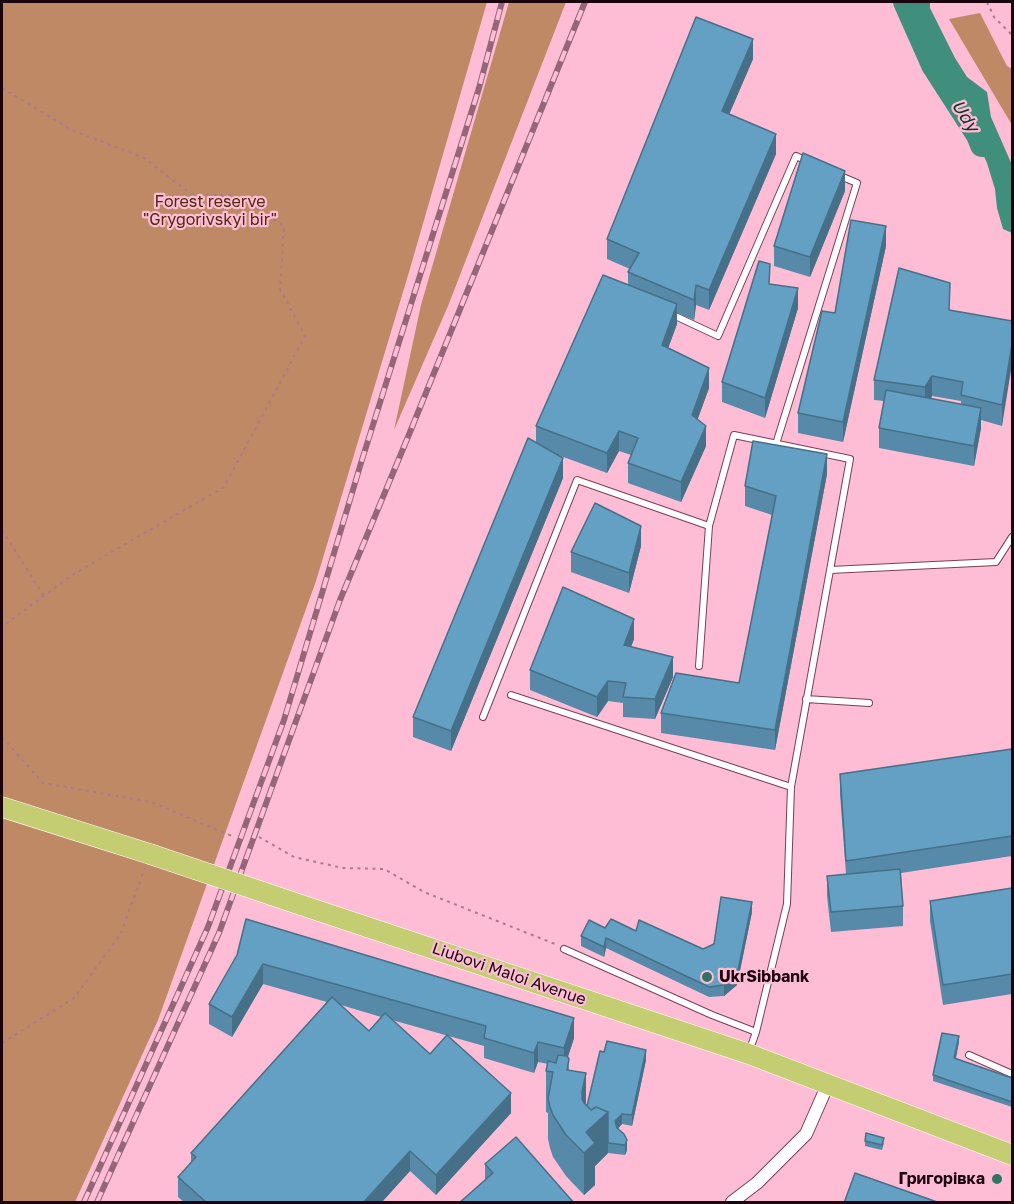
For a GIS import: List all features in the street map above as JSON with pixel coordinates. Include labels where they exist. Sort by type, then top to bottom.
[{"type":"main road","name":"Liubovi Maloi Avenue","points":[[2,807],[150,854],[749,1054],[1010,1151]]},
{"type":"street","points":[[732,1203],[757,1183],[806,1134],[828,1084]]},
{"type":"lane","points":[[668,313],[718,336],[796,156],[817,165]]},
{"type":"lane","points":[[777,444],[857,183],[827,170]]},
{"type":"lane","points":[[699,666],[709,526],[734,435],[850,459],[791,787],[787,904],[749,1054]]},
{"type":"lane","points":[[483,717],[577,480],[709,526]]},
{"type":"lane","points":[[830,570],[996,562],[1012,537]]},
{"type":"lane","points":[[511,695],[791,787]]},
{"type":"lane","points":[[807,699],[869,703]]},
{"type":"lane","points":[[564,949],[712,1015],[756,1032]]},
{"type":"lane","points":[[969,1055],[1012,1074]]},
{"type":"path","points":[[987,2],[994,17],[1012,35]]},
{"type":"path","points":[[2,88],[72,130],[144,158],[191,194],[238,196],[284,226],[280,289],[305,336],[224,487],[72,575],[2,627]]},
{"type":"path","points":[[2,530],[44,596]]},
{"type":"path","points":[[2,737],[43,783],[151,802],[232,836]]},
{"type":"path","points":[[259,837],[294,857],[343,868],[384,869],[424,892],[564,949]]},
{"type":"path","points":[[2,1043],[74,998],[120,934],[150,854]]},
{"type":"green space","name":"Forest reserve \"Grygorivskyi bir\"","points":[[2,2],[487,2],[316,581],[158,1020],[75,1202],[2,1202]]},
{"type":"green space","points":[[509,2],[566,2],[448,306],[394,430],[421,305]]},
{"type":"green space","points":[[980,13],[1007,66],[1012,69],[1012,125],[949,19]]},
{"type":"shaded area","points":[[904,2],[930,2],[930,8],[967,77],[987,92],[991,117],[1012,165],[1012,233],[1003,229],[987,163],[967,118],[955,97],[929,66],[918,43]]},
{"type":"building","points":[[696,17],[753,39],[722,111],[776,134],[709,290],[696,285],[694,300],[628,272],[639,253],[607,239]]},
{"type":"building","points":[[803,153],[845,171],[810,257],[774,246]]},
{"type":"building","points":[[851,220],[886,226],[843,422],[798,413],[822,311],[835,313]]},
{"type":"building","points":[[759,261],[770,264],[769,284],[798,288],[765,398],[722,382]]},
{"type":"building","points":[[899,268],[950,283],[949,310],[1012,321],[1012,344],[1002,405],[961,395],[963,382],[932,376],[925,387],[874,380]]},
{"type":"building","points":[[603,275],[677,304],[662,345],[709,368],[692,415],[706,426],[681,482],[628,463],[638,438],[619,431],[607,453],[536,426]]},
{"type":"building","points":[[886,390],[981,408],[974,446],[879,428]]},
{"type":"building","points":[[528,438],[563,458],[451,731],[413,717]]},
{"type":"building","points":[[753,441],[827,454],[775,730],[661,713],[676,673],[739,683],[776,496],[745,486]]},
{"type":"building","points":[[595,503],[641,526],[629,573],[571,552]]},
{"type":"building","points":[[563,587],[634,619],[624,645],[673,657],[655,699],[623,697],[626,683],[608,681],[597,697],[530,670]]},
{"type":"building","points":[[1012,749],[1012,836],[846,861],[840,774]]},
{"type":"building","points":[[900,869],[903,906],[831,912],[827,876]]},
{"type":"building","points":[[1012,888],[1012,974],[943,985],[930,901]]},
{"type":"building","points":[[721,897],[752,902],[737,975],[724,985],[709,987],[606,938],[604,947],[581,936],[589,920],[605,928],[611,919],[636,931],[639,920],[703,949],[714,944]]},
{"type":"building","points":[[246,919],[574,1018],[564,1048],[538,1042],[534,1053],[484,1038],[486,1026],[263,964],[232,1017],[209,1004],[237,955]]},
{"type":"building","points":[[332,997],[369,1031],[385,1013],[430,1054],[447,1035],[511,1093],[436,1175],[410,1151],[363,1203],[207,1203],[178,1177],[196,1157],[191,1153]]},
{"type":"building","points":[[942,1033],[959,1036],[954,1058],[1012,1078],[1012,1102],[933,1075]]},
{"type":"building","points":[[607,1041],[646,1050],[632,1115],[622,1114],[615,1121],[617,1128],[627,1140],[625,1145],[608,1143],[608,1112],[596,1107],[591,1110],[587,1106],[600,1051],[604,1052]]},
{"type":"building","points":[[558,1055],[567,1056],[569,1059],[567,1070],[586,1073],[582,1092],[584,1103],[591,1110],[596,1107],[608,1112],[586,1132],[595,1143],[584,1153],[566,1135],[550,1107],[548,1098],[553,1072],[546,1071],[548,1061],[556,1063]]},
{"type":"building","points":[[866,1133],[884,1138],[882,1145],[865,1141]]},
{"type":"building","points":[[516,1137],[574,1203],[459,1203],[493,1173],[485,1164]]},
{"type":"building","points":[[855,1173],[940,1203],[844,1203]]},
{"type":"waterway","name":"Udy","points":[[905,2],[933,65],[978,135],[982,145]]},
{"type":"railway","points":[[84,1202],[208,927],[284,720],[361,463],[479,88],[502,2]]},
{"type":"railway","points":[[97,1202],[219,933],[340,600],[585,2]]},
{"type":"place","name":"UkrSibbank","points":[[707,977]]},
{"type":"place","name":"Григорівка","points":[[997,1179]]}]
